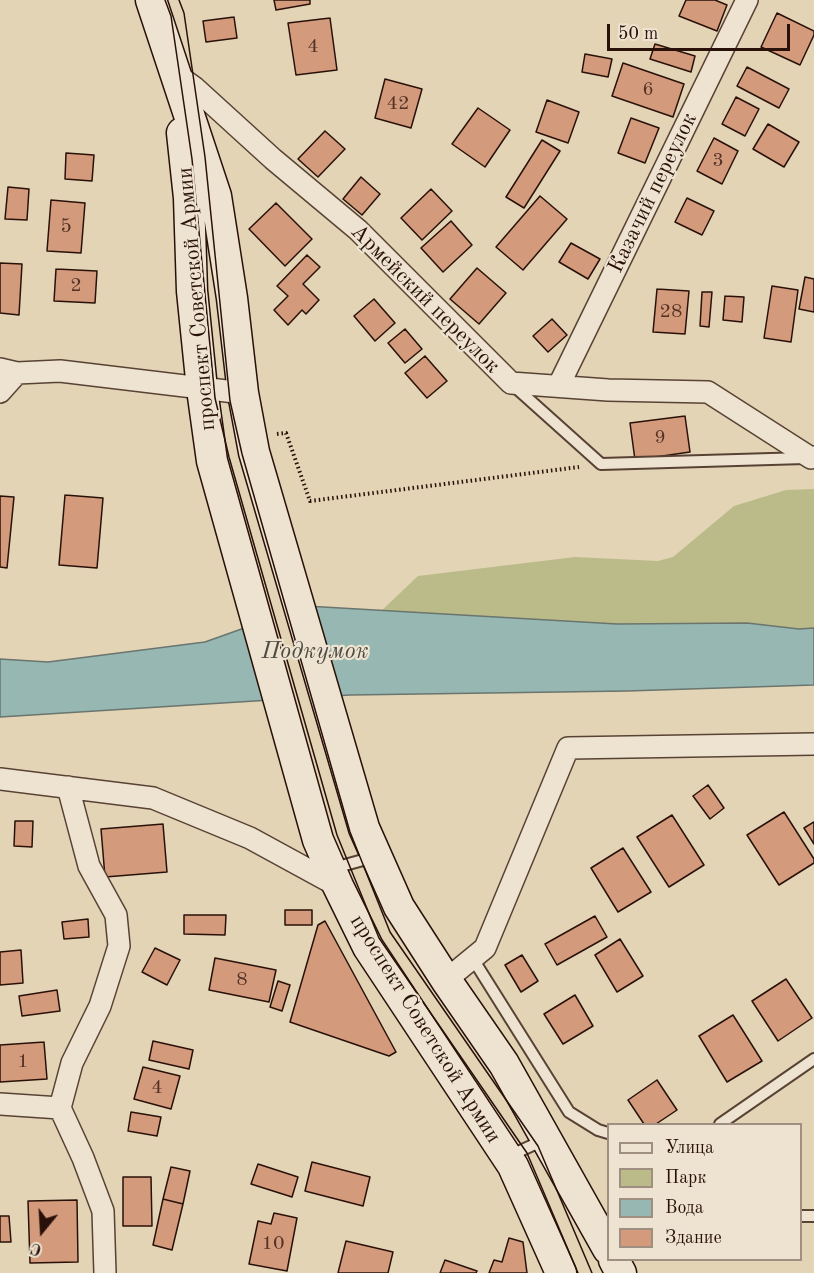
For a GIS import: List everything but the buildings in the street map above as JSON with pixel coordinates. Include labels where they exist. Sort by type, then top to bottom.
[{"type":"main road","name":"проспект Советской Армии","points":[[151,0],[216,196],[232,298],[243,393],[261,444],[364,828],[399,907],[504,1064],[547,1139],[593,1211],[607,1244]]},
{"type":"main road","name":"проспект Советской Армии","points":[[177,75],[189,198],[192,291],[212,460],[318,840],[368,947],[507,1157],[561,1273]]},
{"type":"street","name":"Казачий переулок","points":[[559,385],[747,0]]},
{"type":"street","name":"Армейский переулок","points":[[177,75],[195,88],[273,159],[358,230],[511,383],[608,390],[708,392],[813,458]]},
{"type":"street","points":[[0,392],[9,371],[60,371],[243,393]]},
{"type":"street","points":[[446,980],[474,960],[485,948],[568,748],[814,744]]},
{"type":"street","points":[[0,779],[153,798],[250,838],[334,877]]},
{"type":"street","points":[[68,787],[89,866],[116,915],[119,946],[100,1006],[72,1063],[60,1108],[83,1158],[103,1211],[105,1273]]},
{"type":"street","points":[[0,1104],[60,1108]]},
{"type":"lane","points":[[511,383],[601,464],[813,458]]},
{"type":"lane","points":[[334,877],[377,856]]},
{"type":"lane","points":[[474,960],[569,1112],[598,1130],[607,1132]]},
{"type":"lane","points":[[723,1123],[814,1059]]},
{"type":"lane","points":[[507,1157],[547,1139]]},
{"type":"path","points":[[261,444],[286,433],[310,501],[601,464]]},
{"type":"green space","points":[[814,489],[814,628],[799,629],[747,623],[617,624],[380,612],[418,576],[575,557],[658,561],[673,557],[734,506],[786,490]]},
{"type":"water","name":"Подкумок","points":[[306,606],[617,624],[747,623],[799,629],[814,628],[814,685],[627,691],[350,695],[0,717],[0,659],[48,662],[205,642]]},
{"type":"pier","points":[[305,604],[340,699],[268,703],[246,624]]},
{"type":"tram line","points":[[165,0],[171,16],[192,159],[215,398],[229,457],[337,835],[379,938],[527,1153],[578,1273]]},
{"type":"tram line","points":[[179,0],[184,13],[205,157],[230,401],[242,454],[350,832],[390,932],[538,1146],[592,1273]]}]
